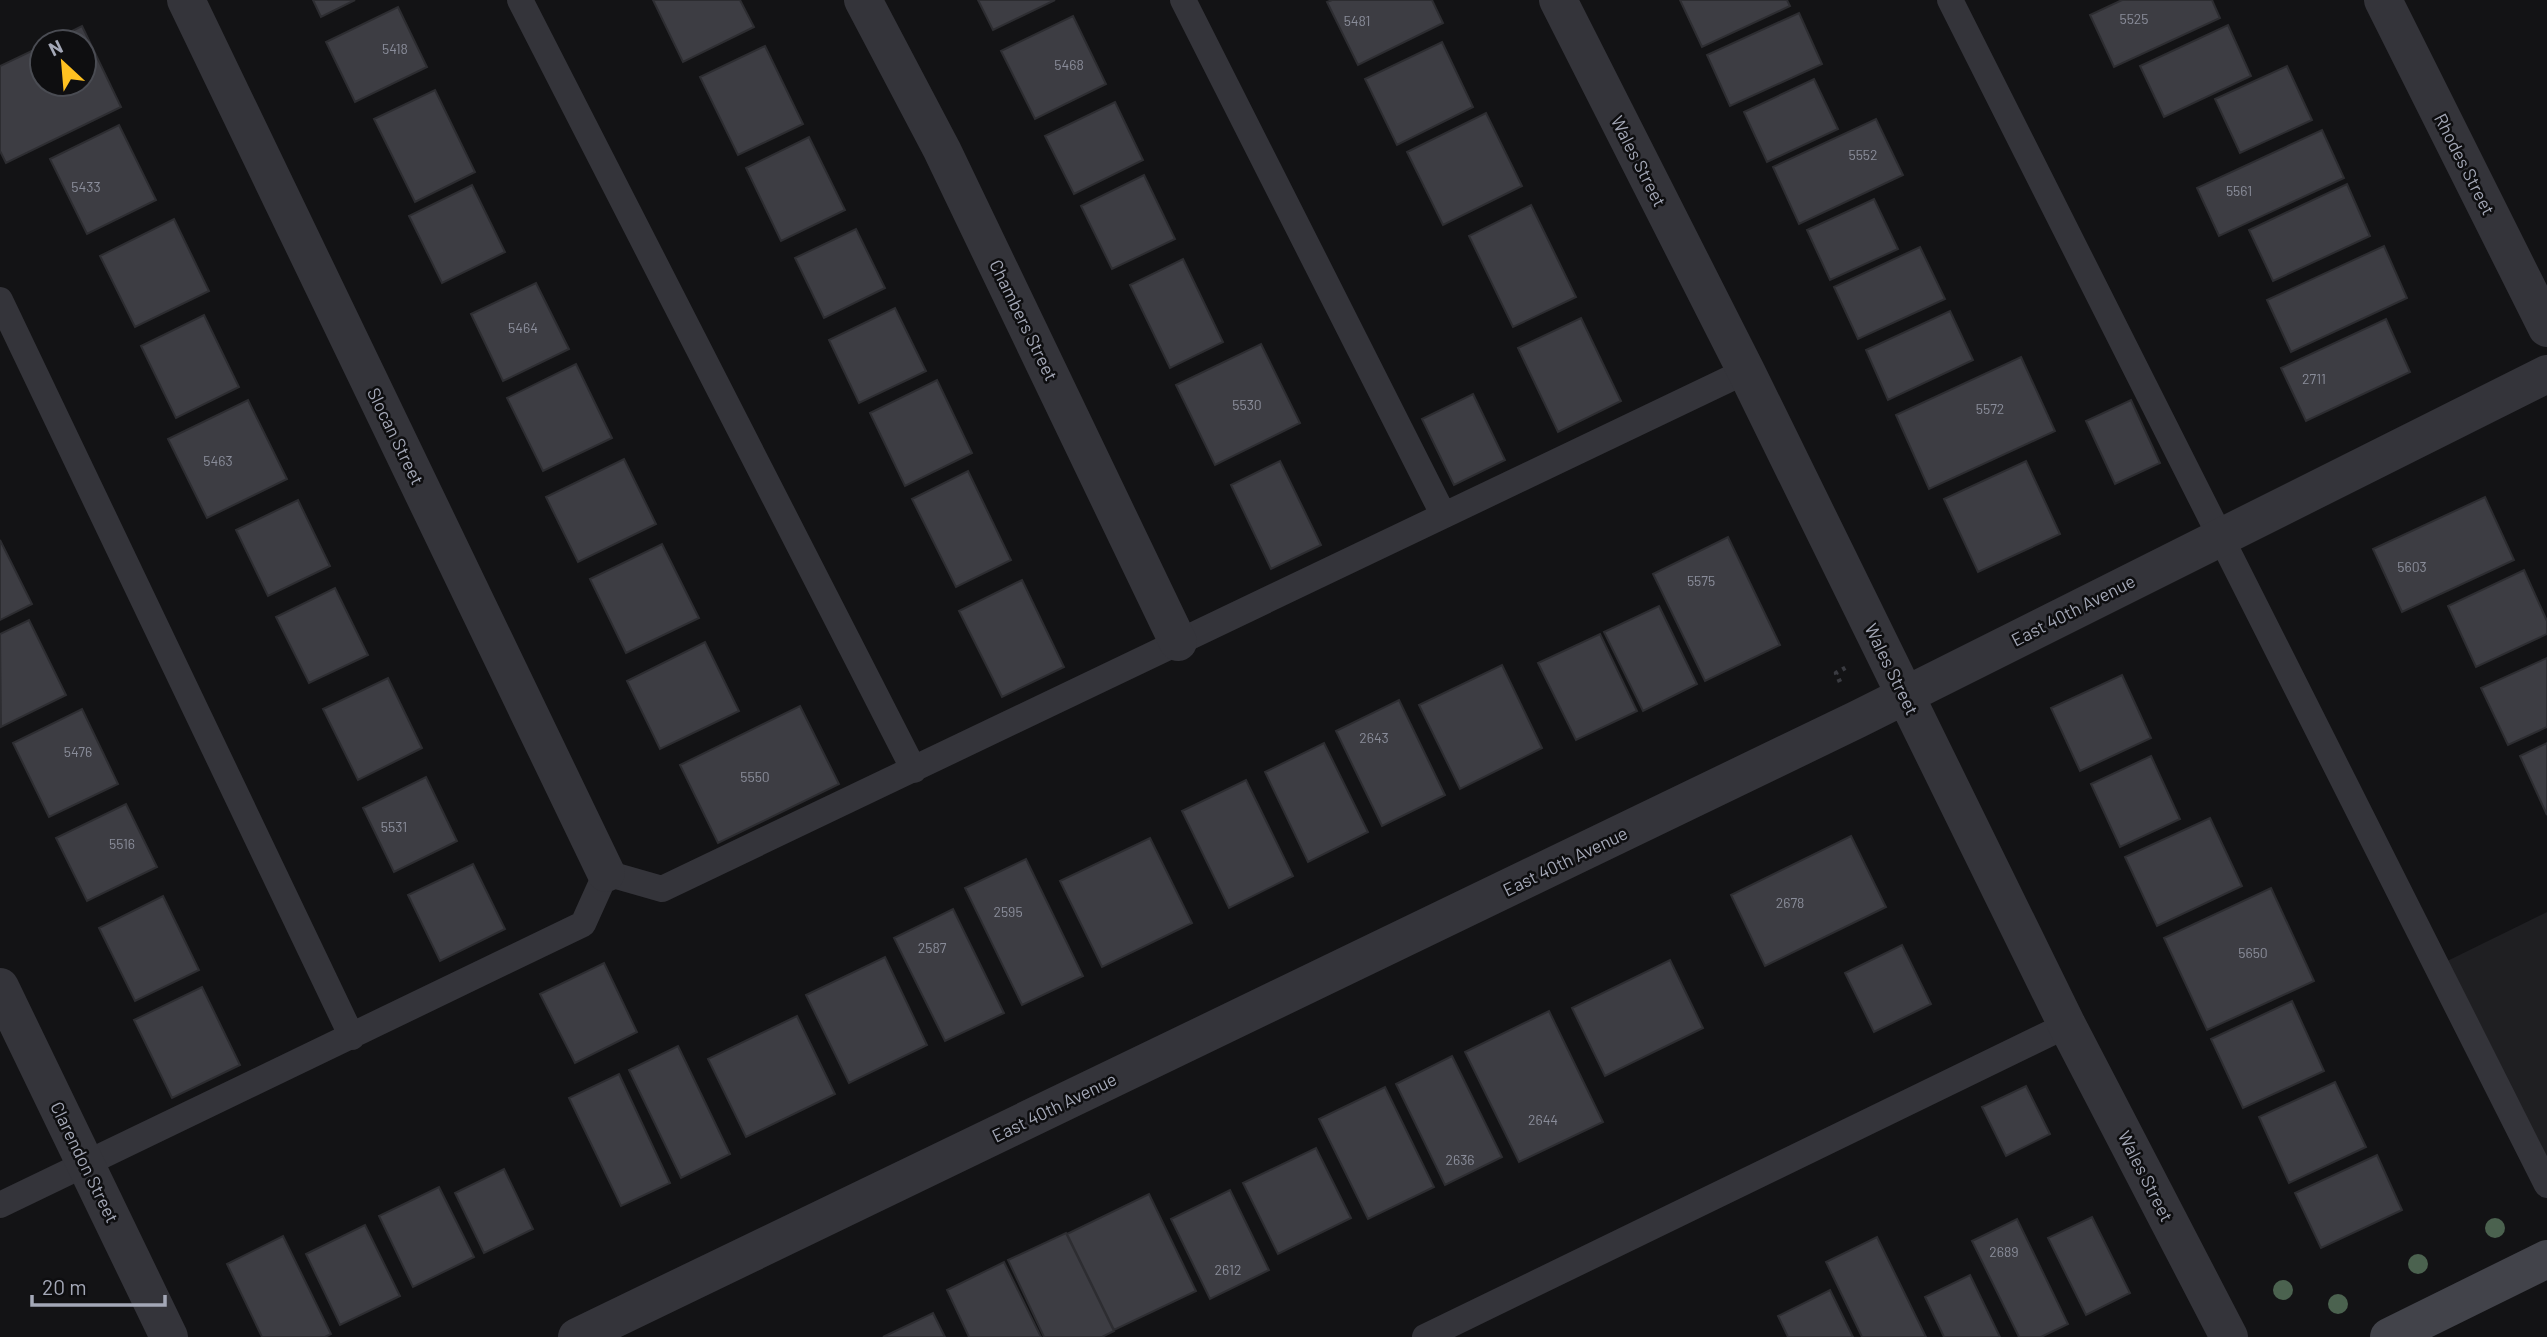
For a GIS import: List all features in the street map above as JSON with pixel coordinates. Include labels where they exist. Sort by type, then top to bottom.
[{"type":"main road","points":[[2389,1337],[2547,1259]]},
{"type":"street","name":"Slocan Street","points":[[186,0],[606,873]]},
{"type":"street","name":"Chambers Street","points":[[863,0],[942,149],[1178,642]]},
{"type":"street","name":"Wales Street","points":[[1558,0],[1746,371],[2067,1025],[2229,1337]]},
{"type":"street","name":"Rhodes Street","points":[[2384,0],[2547,328]]},
{"type":"street","name":"East 40th Avenue","points":[[577,1337],[1827,735],[2547,374]]},
{"type":"street","name":"Clarendon Street","points":[[0,987],[169,1337]]},
{"type":"lane","points":[[520,0],[914,770]]},
{"type":"lane","points":[[1183,0],[1443,514]]},
{"type":"lane","points":[[1950,0],[2547,1185]]},
{"type":"lane","points":[[0,300],[352,1037]]},
{"type":"lane","points":[[0,1205],[583,925],[606,873],[662,890],[1746,371]]},
{"type":"lane","points":[[1424,1337],[2067,1025]]},
{"type":"shaded area","points":[[2547,912],[2547,1171],[2437,966]]},
{"type":"building","points":[[313,0],[355,0],[321,17]]},
{"type":"building","points":[[653,0],[740,0],[754,27],[683,62]]},
{"type":"building","points":[[978,0],[1055,0],[993,30]]},
{"type":"building","points":[[1432,0],[1443,23],[1358,65],[1327,2]]},
{"type":"building","points":[[1680,0],[1787,0],[1790,6],[1702,47]]},
{"type":"building","points":[[2122,0],[2212,0],[2220,18],[2114,67],[2090,15]]},
{"type":"building","points":[[398,7],[427,67],[355,102],[326,42]]},
{"type":"building","points":[[1799,13],[1822,64],[1730,106],[1707,55]]},
{"type":"building","points":[[1073,16],[1106,84],[1035,119],[1001,51]]},
{"type":"building","points":[[2228,25],[2251,76],[2164,117],[2140,66]]},
{"type":"building","points":[[1442,42],[1473,107],[1397,145],[1365,79]]},
{"type":"building","points":[[765,46],[803,124],[738,155],[700,77]]},
{"type":"building","points":[[28,53],[28,98],[98,98],[98,59],[121,107],[6,163],[0,151],[0,66]]},
{"type":"building","points":[[2287,66],[2312,120],[2240,153],[2215,99]]},
{"type":"building","points":[[1814,79],[1838,129],[1767,162],[1744,112]]},
{"type":"building","points":[[435,90],[475,172],[415,202],[374,119]]},
{"type":"building","points":[[1115,102],[1143,160],[1074,194],[1045,136]]},
{"type":"building","points":[[1486,113],[1522,186],[1443,225],[1407,152]]},
{"type":"building","points":[[1876,119],[1903,175],[1799,224],[1773,167]]},
{"type":"building","points":[[119,125],[156,200],[87,234],[50,159]]},
{"type":"building","points":[[2322,130],[2344,178],[2219,236],[2197,188]]},
{"type":"building","points":[[809,137],[845,210],[781,241],[746,168]]},
{"type":"building","points":[[1144,175],[1175,239],[1112,269],[1081,206]]},
{"type":"building","points":[[2347,184],[2370,236],[2273,281],[2249,230]]},
{"type":"building","points":[[472,185],[505,252],[442,283],[409,216]]},
{"type":"building","points":[[1874,199],[1898,249],[1830,280],[1807,230]]},
{"type":"building","points":[[1531,205],[1576,297],[1513,327],[1469,236]]},
{"type":"building","points":[[174,219],[209,291],[135,327],[100,256]]},
{"type":"building","points":[[856,229],[885,288],[824,318],[795,258]]},
{"type":"building","points":[[2384,246],[2407,298],[2291,352],[2267,300]]},
{"type":"building","points":[[1920,247],[1945,299],[1858,339],[1834,287]]},
{"type":"building","points":[[1183,259],[1223,342],[1170,368],[1130,285]]},
{"type":"building","points":[[536,283],[569,349],[503,381],[471,314]]},
{"type":"building","points":[[895,308],[926,371],[859,403],[829,340]]},
{"type":"building","points":[[1950,311],[1973,360],[1888,400],[1866,350]]},
{"type":"building","points":[[204,315],[239,387],[176,418],[141,346]]},
{"type":"building","points":[[1581,318],[1621,401],[1558,432],[1518,348]]},
{"type":"building","points":[[2386,319],[2410,372],[2306,421],[2281,368]]},
{"type":"building","points":[[1261,344],[1300,423],[1215,465],[1176,385]]},
{"type":"building","points":[[2021,357],[2055,431],[1929,489],[1896,415]]},
{"type":"building","points":[[576,364],[612,438],[543,471],[507,398]]},
{"type":"building","points":[[937,380],[972,453],[905,486],[870,413]]},
{"type":"building","points":[[1473,394],[1505,460],[1454,485],[1422,419]]},
{"type":"building","points":[[248,400],[287,479],[207,518],[168,439]]},
{"type":"building","points":[[2131,400],[2160,463],[2115,484],[2086,421]]},
{"type":"building","points":[[624,459],[656,524],[578,562],[546,497]]},
{"type":"building","points":[[1280,461],[1321,545],[1271,569],[1231,485]]},
{"type":"building","points":[[2026,461],[2060,534],[1978,572],[1944,499]]},
{"type":"building","points":[[968,471],[1011,560],[956,587],[912,499]]},
{"type":"building","points":[[2485,497],[2514,560],[2402,612],[2373,549]]},
{"type":"building","points":[[298,500],[330,566],[268,596],[236,530]]},
{"type":"building","points":[[1728,537],[1780,645],[1705,681],[1653,574]]},
{"type":"building","points":[[0,540],[32,604],[0,620]]},
{"type":"building","points":[[662,544],[699,618],[626,653],[590,579]]},
{"type":"building","points":[[2524,570],[2547,621],[2547,634],[2476,667],[2448,606]]},
{"type":"building","points":[[1022,580],[1064,667],[1002,697],[959,611]]},
{"type":"building","points":[[335,588],[368,655],[309,683],[276,617]]},
{"type":"building","points":[[1659,606],[1697,684],[1643,711],[1604,632]]},
{"type":"building","points":[[29,620],[66,695],[1,727],[0,634]]},
{"type":"building","points":[[1600,634],[1637,711],[1576,740],[1538,663]]},
{"type":"building","points":[[705,642],[739,711],[660,749],[627,681]]},
{"type":"building","points":[[2547,658],[2547,727],[2508,745],[2481,688]]},
{"type":"building","points":[[1502,665],[1542,748],[1460,789],[1419,705]]},
{"type":"building","points":[[2122,675],[2151,738],[2080,771],[2051,708]]},
{"type":"building","points":[[388,678],[422,748],[358,780],[323,709]]},
{"type":"building","points":[[1399,700],[1445,795],[1382,826],[1336,731]]},
{"type":"building","points":[[800,706],[839,784],[718,843],[680,765]]},
{"type":"building","points":[[82,709],[118,784],[49,817],[13,743]]},
{"type":"building","points":[[1324,743],[1368,832],[1308,862],[1265,772]]},
{"type":"building","points":[[2547,743],[2547,815],[2520,756]]},
{"type":"building","points":[[2151,756],[2180,819],[2120,847],[2091,784]]},
{"type":"building","points":[[426,777],[457,841],[394,872],[363,808]]},
{"type":"building","points":[[1246,780],[1293,876],[1229,908],[1182,811]]},
{"type":"building","points":[[126,804],[157,867],[87,901],[56,838]]},
{"type":"building","points":[[2210,818],[2242,886],[2157,926],[2125,857]]},
{"type":"building","points":[[1851,836],[1886,907],[1765,966],[1731,895]]},
{"type":"building","points":[[1150,838],[1192,923],[1102,967],[1060,881]]},
{"type":"building","points":[[1026,859],[1083,976],[1022,1005],[965,888]]},
{"type":"building","points":[[473,864],[505,929],[440,961],[408,895]]},
{"type":"building","points":[[2271,888],[2314,981],[2207,1030],[2164,938]]},
{"type":"building","points":[[163,896],[199,970],[135,1001],[99,928]]},
{"type":"building","points":[[953,909],[1004,1013],[945,1041],[894,938]]},
{"type":"building","points":[[1902,945],[1931,1004],[1874,1032],[1845,973]]},
{"type":"building","points":[[885,957],[927,1045],[849,1083],[806,995]]},
{"type":"building","points":[[1670,960],[1703,1028],[1605,1076],[1572,1008]]},
{"type":"building","points":[[604,963],[637,1032],[575,1063],[540,994]]},
{"type":"building","points":[[202,987],[240,1065],[172,1098],[134,1020]]},
{"type":"building","points":[[2292,1001],[2324,1071],[2243,1108],[2211,1039]]},
{"type":"building","points":[[1549,1011],[1603,1122],[1519,1162],[1465,1052]]},
{"type":"building","points":[[797,1016],[835,1094],[746,1137],[708,1059]]},
{"type":"building","points":[[678,1046],[730,1154],[681,1178],[629,1070]]},
{"type":"building","points":[[1452,1056],[1502,1157],[1445,1185],[1396,1084]]},
{"type":"building","points":[[619,1074],[670,1183],[621,1206],[569,1098]]},
{"type":"building","points":[[2335,1082],[2366,1147],[2289,1183],[2259,1117]]},
{"type":"building","points":[[2026,1086],[2050,1134],[2006,1156],[1982,1107]]},
{"type":"building","points":[[1385,1087],[1434,1187],[1368,1219],[1319,1119]]},
{"type":"building","points":[[1316,1148],[1351,1218],[1278,1254],[1243,1183]]},
{"type":"building","points":[[2377,1155],[2402,1210],[2321,1248],[2295,1193]]},
{"type":"building","points":[[504,1169],[533,1229],[484,1253],[455,1193]]},
{"type":"building","points":[[439,1187],[474,1257],[413,1287],[379,1216]]},
{"type":"building","points":[[1230,1190],[1269,1270],[1210,1299],[1171,1219]]},
{"type":"building","points":[[1149,1194],[1196,1291],[1114,1330],[1067,1234]]},
{"type":"building","points":[[2092,1217],[2130,1293],[2086,1315],[2048,1238]]},
{"type":"building","points":[[2017,1219],[2068,1324],[2041,1337],[2019,1337],[1972,1241]]},
{"type":"building","points":[[365,1225],[400,1296],[340,1325],[306,1254]]},
{"type":"building","points":[[1066,1233],[1114,1331],[1102,1337],[1044,1337],[1008,1260]]},
{"type":"building","points":[[283,1236],[331,1334],[325,1337],[262,1337],[227,1264]]},
{"type":"building","points":[[1877,1237],[1926,1337],[1862,1337],[1826,1262]]},
{"type":"building","points":[[1004,1262],[1041,1337],[969,1337],[947,1290]]},
{"type":"building","points":[[1970,1275],[2000,1337],[1944,1337],[1925,1297]]},
{"type":"building","points":[[1830,1290],[1853,1337],[1788,1337],[1778,1316]]},
{"type":"building","points":[[933,1313],[945,1337],[883,1337]]}]
